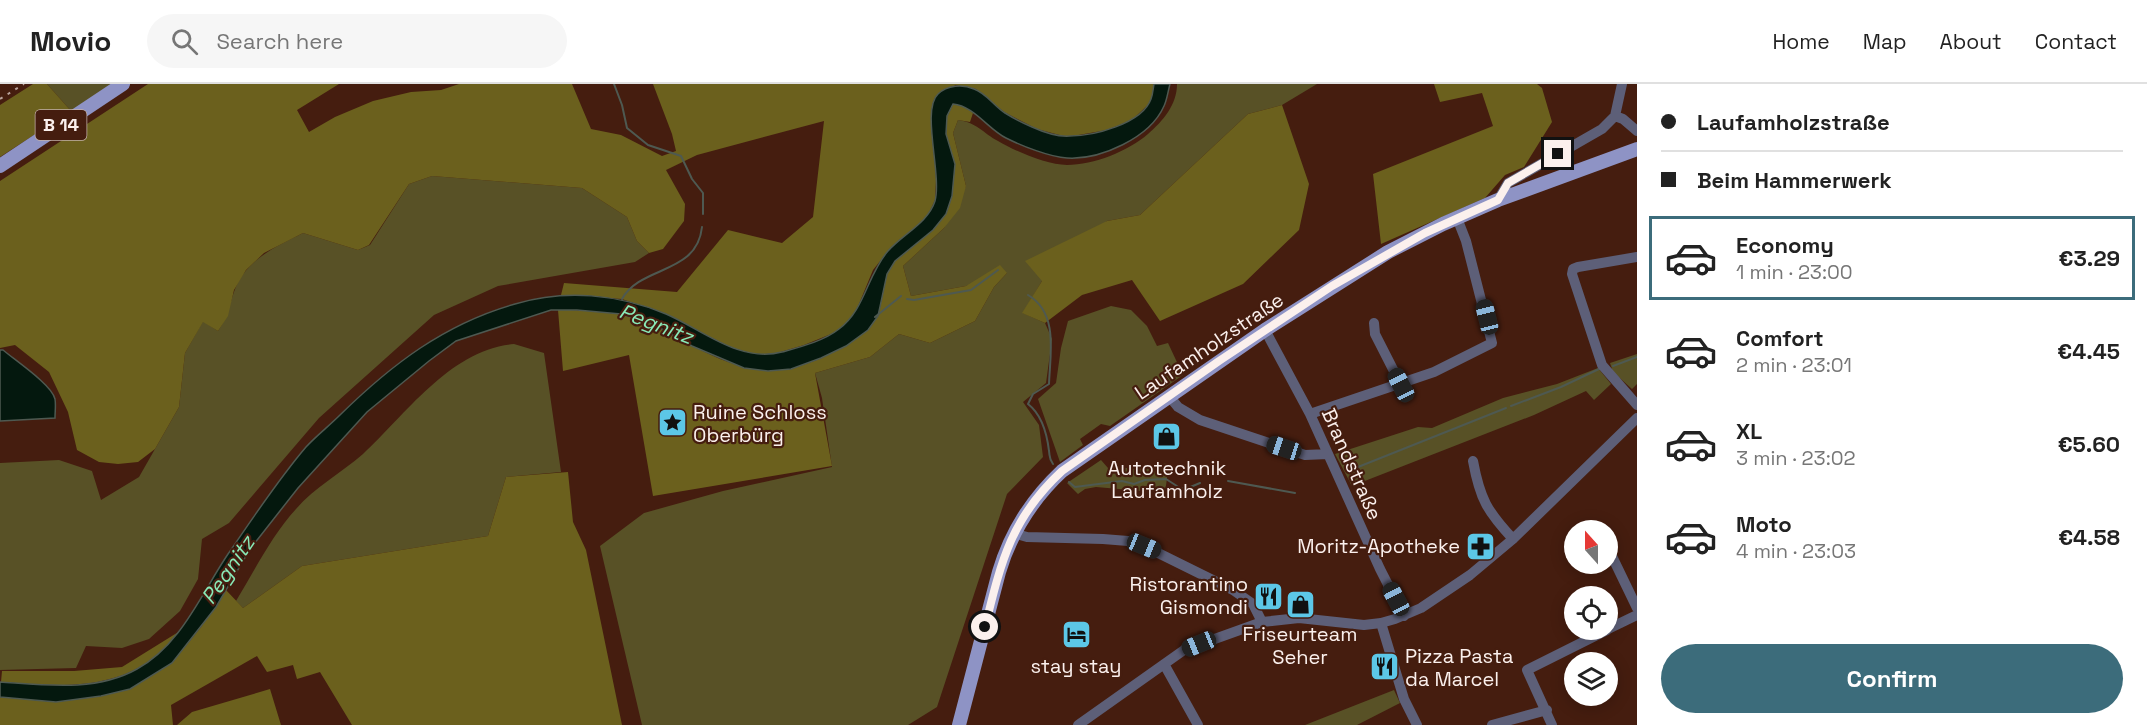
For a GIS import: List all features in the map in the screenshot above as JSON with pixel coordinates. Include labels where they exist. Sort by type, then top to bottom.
[{"type":"main road","name":"B 14","points":[[0,166],[123,84]]},
{"type":"main road","name":"Laufamholzstraße","points":[[959,725],[999,572],[1014,533],[1040,493],[1062,471],[1265,330],[1368,264],[1457,218],[1498,200],[1637,149]]},
{"type":"street","points":[[1498,200],[1508,183],[1602,129],[1615,116],[1622,84]]},
{"type":"street","points":[[1615,116],[1623,119],[1637,131]]},
{"type":"street","points":[[1311,414],[1401,385],[1434,372],[1492,343],[1469,250],[1457,218]]},
{"type":"street","points":[[1637,258],[1578,267],[1573,269],[1572,274],[1602,365],[1637,405]]},
{"type":"street","points":[[1374,323],[1375,334],[1401,385]]},
{"type":"street","name":"Brandstraße","points":[[1265,330],[1311,414],[1380,569],[1404,616]]},
{"type":"street","points":[[1169,396],[1178,407],[1200,420],[1305,455],[1328,454]]},
{"type":"street","points":[[1078,725],[1184,650],[1262,622],[1299,618],[1346,624],[1381,623],[1404,616],[1428,603],[1470,575],[1513,539],[1636,422]]},
{"type":"street","points":[[1473,461],[1484,505],[1513,539]]},
{"type":"street","points":[[1014,533],[1027,537],[1115,540],[1144,546],[1233,590],[1253,604],[1262,622]]},
{"type":"street","points":[[1618,569],[1637,608]]},
{"type":"street","points":[[1618,624],[1637,615]]},
{"type":"street","points":[[1381,623],[1404,699],[1417,725]]},
{"type":"street","points":[[1552,725],[1527,669],[1586,640]]},
{"type":"street","points":[[1164,664],[1198,725]]},
{"type":"street","points":[[1492,725],[1546,710]]},
{"type":"shaded area","points":[[33,84],[47,84],[71,111],[0,157],[0,105]]},
{"type":"shaded area","points":[[47,84],[113,84],[71,111]]},
{"type":"shaded area","points":[[148,84],[339,84],[297,110],[309,132],[335,117],[373,101],[411,92],[441,90],[459,84],[572,84],[591,129],[621,135],[662,156],[676,151],[653,84],[1154,84],[1151,102],[1132,120],[1107,130],[1067,137],[1037,129],[1004,112],[976,89],[955,85],[931,124],[936,180],[935,200],[927,217],[889,250],[873,270],[854,316],[836,332],[777,353],[755,355],[730,347],[667,315],[622,299],[561,295],[564,283],[677,292],[728,230],[782,243],[813,217],[824,121],[697,155],[666,170],[685,204],[684,221],[663,249],[649,253],[637,241],[627,217],[582,188],[432,176],[409,184],[369,245],[358,250],[303,233],[264,253],[246,270],[234,290],[228,316],[218,331],[203,322],[185,353],[179,407],[155,449],[138,462],[118,464],[99,462],[77,450],[68,412],[49,372],[15,345],[0,348],[0,181]]},
{"type":"shaded area","points":[[1177,84],[1317,84],[1282,105],[1248,114],[1140,215],[1107,221],[1042,281],[1023,313],[1045,323],[1052,339],[1046,383],[1023,402],[1039,425],[1043,457],[1007,494],[937,707],[908,725],[642,725],[600,546],[644,513],[723,491],[832,467],[822,398],[815,373],[870,357],[899,334],[930,343],[975,321],[994,287],[1007,273],[966,286],[911,296],[903,266],[944,228],[966,186],[953,133],[958,120],[975,125],[1005,145],[1031,157],[1067,165],[1088,163],[1131,146],[1148,134],[1159,124],[1172,106]]},
{"type":"shaded area","points":[[1434,84],[1537,84],[1542,88],[1552,122],[1524,167],[1505,175],[1485,198],[1381,244],[1373,174],[1493,126],[1482,93],[1440,102]]},
{"type":"shaded area","points":[[953,104],[964,105],[973,113],[970,122],[958,120],[953,133],[966,186],[960,208],[944,228],[903,266],[911,296],[966,286],[1000,265],[1007,273],[994,287],[975,321],[930,343],[899,334],[870,357],[815,373],[832,466],[653,496],[629,355],[563,371],[558,310],[606,312],[642,320],[724,361],[754,369],[786,369],[826,356],[878,316],[887,274],[895,261],[933,230],[955,164],[946,134],[947,116]]},
{"type":"shaded area","points":[[1282,105],[1309,184],[1299,230],[1243,284],[1160,321],[1132,280],[1082,295],[1045,323],[1022,313],[1042,281],[1025,261],[1107,221],[1140,215],[1248,114]]},
{"type":"shaded area","points":[[432,176],[582,188],[627,217],[637,241],[649,253],[635,262],[498,286],[434,315],[319,418],[229,523],[202,539],[198,579],[180,611],[149,639],[122,648],[86,646],[76,668],[0,670],[0,463],[59,460],[92,471],[101,500],[139,477],[179,407],[185,353],[203,321],[218,331],[245,271],[272,249],[303,233],[358,250],[370,245],[409,184]]},
{"type":"shaded area","points":[[1111,306],[1131,310],[1147,326],[1157,346],[1168,343],[1183,375],[1110,426],[1101,424],[1080,439],[1083,445],[1060,462],[1038,399],[1056,383],[1068,321]]},
{"type":"shaded area","points":[[514,344],[544,353],[561,472],[506,477],[488,536],[302,566],[243,608],[236,601],[271,541],[303,501],[363,454],[413,403],[450,370],[491,349]]},
{"type":"shaded area","points":[[1637,354],[1637,384],[1632,389],[1613,372],[1610,363]]},
{"type":"shaded area","points":[[1598,368],[1611,384],[1594,400],[1586,391],[1534,415],[1352,486],[1335,454],[1418,427],[1432,428],[1503,398],[1557,384]]},
{"type":"shaded area","points":[[1101,460],[1108,468],[1135,468],[1169,463],[1165,493],[1096,487],[1085,489],[1078,494],[1067,483]]},
{"type":"shaded area","points":[[568,472],[573,522],[586,550],[622,725],[352,725],[320,672],[297,679],[293,665],[267,672],[257,656],[171,705],[173,725],[0,725],[0,697],[56,702],[172,663],[201,627],[226,590],[243,608],[302,566],[488,536],[506,477]]},
{"type":"shaded area","points":[[180,631],[160,652],[140,667],[103,681],[62,685],[1,682],[2,671],[74,671],[122,667]]},
{"type":"shaded area","points":[[270,689],[281,725],[177,725],[192,712]]},
{"type":"shaded area","points":[[1394,690],[1400,703],[1357,725],[1305,725]]},
{"type":"water","name":"Pegnitz","points":[[1154,84],[1170,84],[1164,106],[1148,128],[1123,145],[1080,158],[1053,156],[1036,151],[1006,138],[968,109],[953,104],[947,116],[946,134],[955,164],[952,196],[946,214],[933,230],[895,261],[887,274],[878,316],[868,330],[846,346],[821,358],[791,369],[768,371],[744,368],[692,346],[653,324],[621,314],[577,310],[551,310],[456,341],[367,412],[298,488],[250,549],[216,607],[172,663],[130,689],[101,696],[56,702],[0,697],[0,682],[52,685],[88,684],[121,676],[152,659],[166,647],[189,618],[256,513],[306,447],[379,379],[420,348],[442,335],[489,312],[515,304],[553,296],[572,295],[610,298],[648,307],[722,343],[751,353],[782,352],[812,343],[833,333],[848,321],[855,312],[881,260],[932,209],[935,201],[936,175],[931,114],[933,102],[938,94],[955,86],[970,87],[982,93],[1005,113],[1025,124],[1051,134],[1070,136],[1091,134],[1127,122],[1146,108],[1151,99]]},
{"type":"water","points":[[0,350],[41,380],[52,393],[55,399],[55,418],[0,421]]},
{"type":"waterway","points":[[614,84],[627,128],[648,145],[681,156],[692,179],[703,193],[703,214]]},
{"type":"waterway","name":"Pegnitz","points":[[622,299],[642,280],[680,262],[690,254],[698,242],[702,227]]},
{"type":"waterway","points":[[907,299],[914,300],[971,290],[998,270]]},
{"type":"waterway","points":[[1028,295],[1038,303],[1049,323],[1051,348],[1049,384],[1033,394],[1028,404],[1043,425],[1053,464]]},
{"type":"waterway","points":[[875,317],[901,296]]},
{"type":"waterway","points":[[1613,366],[1637,357]]},
{"type":"waterway","points":[[1511,406],[1561,387],[1599,369]]},
{"type":"waterway","points":[[1348,471],[1506,408]]},
{"type":"waterway","points":[[1069,482],[1075,487],[1122,481],[1134,484],[1145,480],[1166,479],[1180,488],[1188,488],[1200,483]]},
{"type":"waterway","points":[[1228,481],[1295,493]]},
{"type":"railway","points":[[0,99],[24,84]]},
{"type":"place","name":"Ruine Schloss Oberbürg","points":[[672,423]]},
{"type":"place","name":"Autotechnik Laufamholz","points":[[1167,437]]},
{"type":"place","name":"Moritz-Apotheke","points":[[1481,546]]},
{"type":"place","name":"Ristorantino Gismondi","points":[[1269,596]]},
{"type":"place","name":"Friseurteam Seher","points":[[1300,604]]},
{"type":"place","name":"stay stay","points":[[1076,635]]},
{"type":"place","name":"Pizza Pasta da Marcel","points":[[1384,667]]},
{"type":"route","points":[[985,627],[1006,549],[1026,512],[1040,493],[1062,471],[1219,361],[1332,286],[1388,252],[1443,224],[1498,200],[1508,183],[1558,154]]}]
